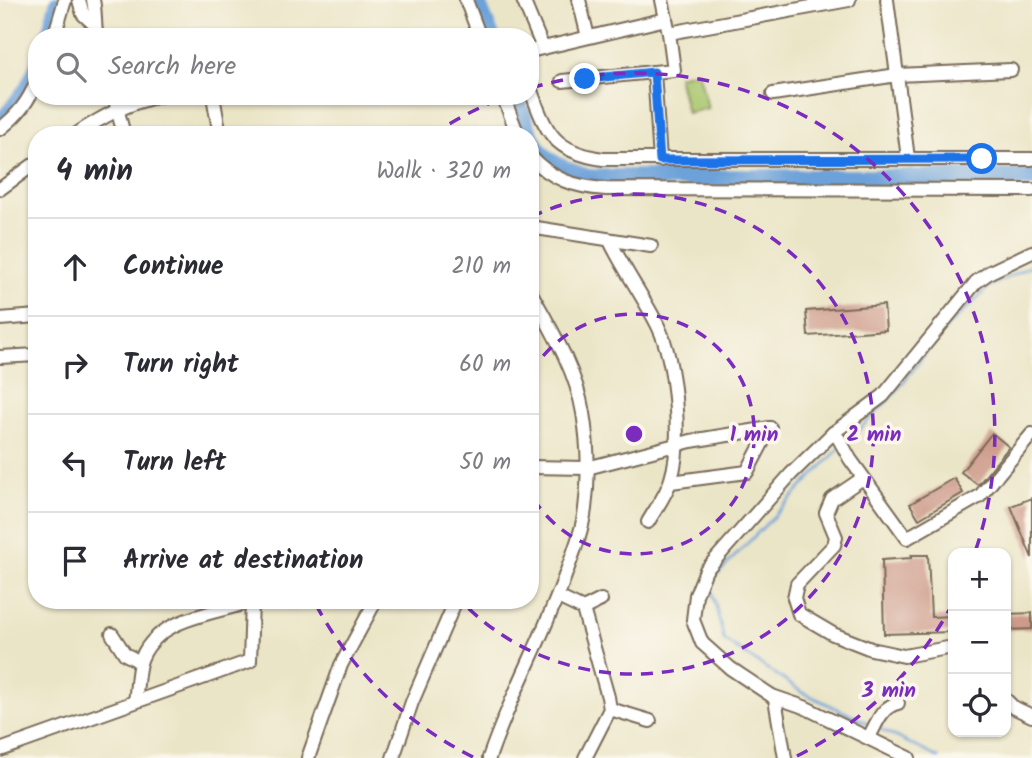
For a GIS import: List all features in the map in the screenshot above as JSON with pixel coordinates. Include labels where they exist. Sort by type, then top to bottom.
[{"type":"street","points":[[57,28],[65,0]]},
{"type":"street","points":[[79,0],[83,14],[94,28]]},
{"type":"street","points":[[93,0],[96,28]]},
{"type":"street","points":[[466,0],[477,28]]},
{"type":"street","points":[[523,0],[530,28]]},
{"type":"street","points":[[579,0],[588,37]]},
{"type":"street","points":[[562,81],[674,70],[662,0]]},
{"type":"street","points":[[669,33],[849,0]]},
{"type":"street","points":[[887,0],[908,158]]},
{"type":"street","points":[[539,48],[666,19]]},
{"type":"street","points":[[773,94],[897,75],[1011,70]]},
{"type":"street","points":[[654,72],[660,160]]},
{"type":"street","points":[[0,129],[28,101]]},
{"type":"street","points":[[86,126],[111,105]]},
{"type":"street","points":[[116,105],[122,126]]},
{"type":"street","points":[[215,105],[219,126]]},
{"type":"street","points":[[506,105],[515,126]]},
{"type":"street","points":[[537,105],[551,136],[567,149],[582,156],[603,159],[1032,159]]},
{"type":"street","points":[[539,166],[565,183],[606,189],[1032,190]]},
{"type":"street","points":[[0,189],[28,171]]},
{"type":"street","points":[[539,229],[651,246]]},
{"type":"street","points":[[610,241],[659,328],[673,382],[677,444],[671,482],[648,522]]},
{"type":"street","points":[[909,758],[870,735],[772,696],[730,668],[702,643],[693,620],[696,595],[706,570],[791,474],[883,396],[976,282],[990,272],[1032,252]]},
{"type":"street","points":[[489,758],[500,726],[558,597],[580,535],[585,508],[587,468],[583,412],[558,341],[539,307]]},
{"type":"street","points":[[0,318],[28,316]]},
{"type":"street","points":[[0,357],[28,355]]},
{"type":"street","points":[[539,467],[587,468],[677,444],[770,428],[748,476],[671,482]]},
{"type":"street","points":[[836,436],[906,538],[980,496],[1032,434]]},
{"type":"street","points":[[863,478],[832,499],[826,513],[836,537],[834,545],[797,584],[794,598],[799,614],[833,634],[871,649],[904,656],[948,648]]},
{"type":"street","points":[[558,597],[583,610],[610,709],[585,758]]},
{"type":"street","points":[[583,610],[601,600]]},
{"type":"street","points":[[135,701],[140,663],[153,641],[177,624],[227,609]]},
{"type":"street","points":[[0,750],[250,662],[253,609]]},
{"type":"street","points":[[308,758],[341,665],[371,609]]},
{"type":"street","points":[[393,758],[412,702],[452,609]]},
{"type":"street","points":[[112,634],[125,654],[140,663]]},
{"type":"street","points":[[772,696],[775,699],[785,758]]},
{"type":"street","points":[[870,735],[885,709],[898,703]]},
{"type":"street","points":[[1011,705],[1032,716]]},
{"type":"street","points":[[610,709],[650,722]]},
{"type":"green space","points":[[698,71],[708,108],[687,113],[678,76]]},
{"type":"building","points":[[884,305],[886,330],[808,336],[806,311]]},
{"type":"building","points":[[992,433],[1009,447],[978,485],[961,472]]},
{"type":"building","points":[[954,478],[963,493],[919,519],[910,504]]},
{"type":"building","points":[[1032,498],[1032,558],[1011,506]]},
{"type":"building","points":[[911,555],[928,555],[931,617],[948,616],[948,632],[884,634],[882,560],[911,558]]},
{"type":"building","points":[[1032,613],[1032,629],[1011,630],[1011,614]]},
{"type":"waterway","points":[[47,28],[55,0]]},
{"type":"waterway","points":[[476,0],[487,28]]},
{"type":"waterway","points":[[0,118],[28,79]]},
{"type":"waterway","points":[[518,105],[526,126]]},
{"type":"waterway","points":[[539,151],[557,165],[589,178],[1032,178]]},
{"type":"waterway","points":[[943,331],[989,287],[1032,265]]},
{"type":"waterway","points":[[847,442],[894,394],[928,350]]},
{"type":"waterway","points":[[839,449],[710,582],[724,640],[802,692],[872,725]]},
{"type":"waterway","points":[[878,728],[939,758]]},
{"type":"route","points":[[585,79],[654,72],[660,160],[982,159]]}]
